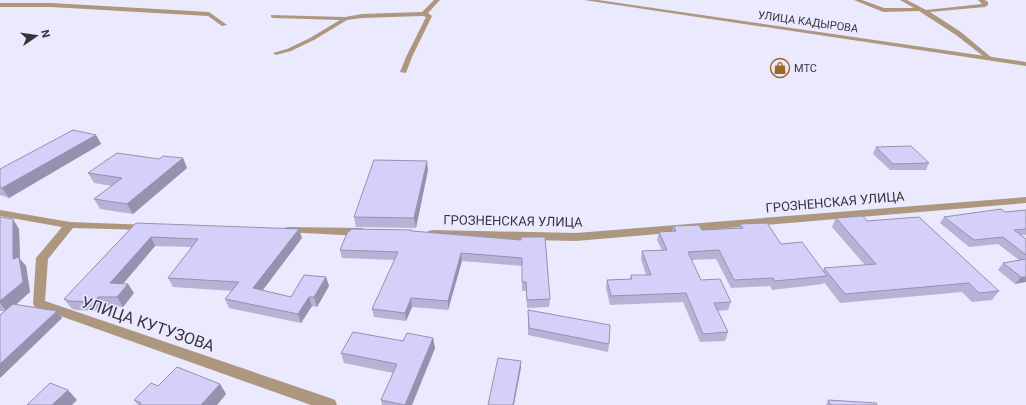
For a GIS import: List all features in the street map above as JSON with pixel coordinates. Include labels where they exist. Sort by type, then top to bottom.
[{"type":"street","points":[[424,14],[437,0]]},
{"type":"street","name":"УЛИЦА КАДЫРОВА","points":[[587,0],[1026,64]]},
{"type":"street","points":[[857,0],[883,10],[925,10],[985,5],[985,2],[981,0]]},
{"type":"street","points":[[903,0],[925,10],[971,42],[989,58]]},
{"type":"street","points":[[0,5],[51,5],[209,14],[224,25]]},
{"type":"street","points":[[272,16],[345,18],[424,14],[429,16],[409,57],[404,72]]},
{"type":"street","points":[[276,53],[289,50],[312,39],[345,18]]},
{"type":"street","name":"ГРОЗНЕНСКАЯ УЛИЦА","points":[[419,233],[576,237],[1026,200]]},
{"type":"street","points":[[0,213],[70,225],[158,227]]},
{"type":"street","name":"УЛИЦА КУТУЗОВА","points":[[70,225],[42,258],[39,304],[330,405]]},
{"type":"street","points":[[277,230],[372,232]]},
{"type":"building","points":[[73,130],[96,135],[2,188],[0,187],[0,169]]},
{"type":"building","points":[[911,146],[929,163],[893,164],[876,147]]},
{"type":"building","points":[[117,153],[159,159],[163,156],[183,158],[127,204],[94,199],[122,178],[88,173]]},
{"type":"building","points":[[374,160],[427,161],[414,218],[354,217]]},
{"type":"building","points":[[1001,209],[1005,212],[1026,210],[1026,229],[1014,230],[1026,239],[1026,255],[1003,237],[974,240],[944,217]]},
{"type":"building","points":[[863,216],[867,221],[919,217],[999,291],[979,293],[969,283],[845,294],[824,268],[876,264],[836,218]]},
{"type":"building","points":[[0,217],[13,219],[13,259],[19,257],[23,282],[0,301]]},
{"type":"building","points":[[136,223],[299,229],[253,288],[291,297],[304,275],[326,277],[314,297],[309,297],[298,314],[225,299],[239,282],[168,278],[198,239],[151,237],[110,283],[128,284],[117,297],[98,297],[93,302],[69,301],[64,299]]},
{"type":"building","points":[[767,223],[781,244],[802,242],[827,276],[775,281],[773,278],[734,280],[719,250],[688,252],[701,280],[720,279],[731,302],[714,303],[728,332],[703,334],[686,293],[611,296],[607,280],[632,279],[631,275],[651,275],[642,251],[667,250],[659,232],[676,231],[674,226],[699,225],[702,230],[743,228],[740,224]]},
{"type":"building","points":[[351,229],[412,230],[521,240],[521,237],[545,237],[550,299],[527,300],[526,282],[522,282],[522,258],[461,253],[448,301],[411,298],[405,313],[372,309],[398,252],[340,250],[348,231]]},
{"type":"building","points":[[1026,259],[1026,277],[1021,277],[1003,263]]},
{"type":"building","points":[[13,304],[57,311],[0,364],[0,315]]},
{"type":"building","points":[[528,310],[610,325],[609,344],[529,328]]},
{"type":"building","points":[[353,332],[403,341],[407,333],[433,338],[405,405],[381,400],[397,364],[341,353]]},
{"type":"building","points":[[498,358],[521,361],[513,405],[488,405]]},
{"type":"building","points":[[177,367],[220,384],[201,405],[139,405],[141,403],[134,400],[151,383],[158,386]]},
{"type":"building","points":[[50,383],[68,390],[52,405],[27,405]]},
{"type":"building","points":[[828,400],[876,403],[877,405],[831,405]]},
{"type":"place","name":"МТС","points":[[780,68]]}]
